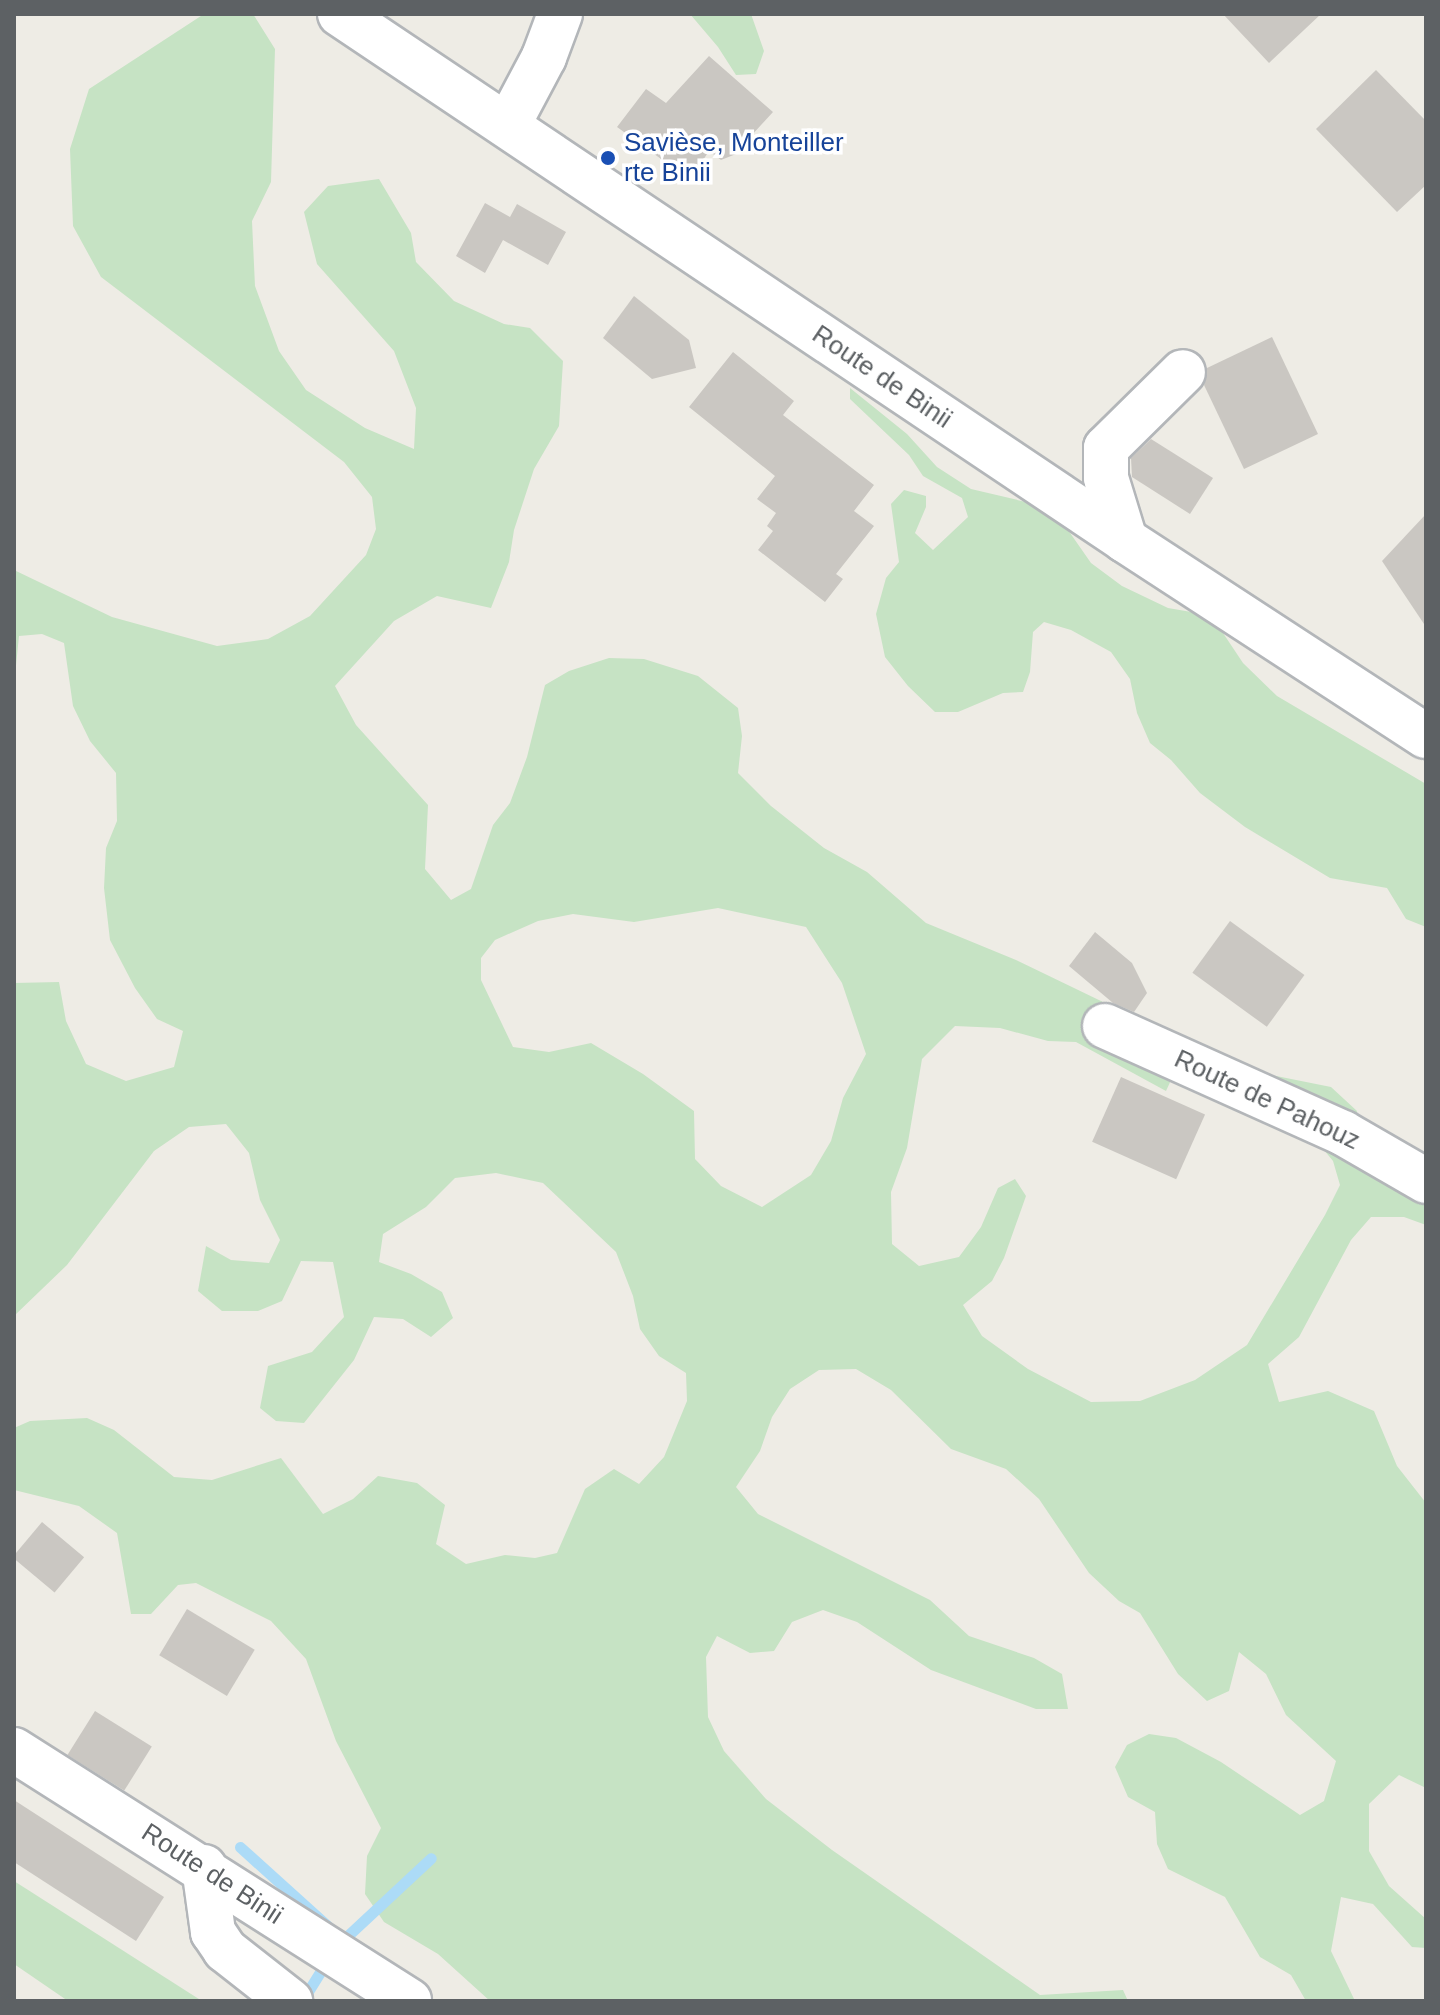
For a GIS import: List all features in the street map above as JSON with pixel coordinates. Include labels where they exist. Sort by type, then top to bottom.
[{"type":"street","name":"Route de Binii","points":[[340,14],[1125,540],[1426,736]]},
{"type":"street","points":[[508,125],[544,57],[560,14]]},
{"type":"street","points":[[1125,540],[1106,478],[1106,448],[1183,372]]},
{"type":"street","name":"Route de Pahouz","points":[[1105,1026],[1343,1133],[1426,1181]]},
{"type":"street","name":"Route de Binii","points":[[14,1750],[204,1867],[409,2001]]},
{"type":"street","points":[[204,1867],[207,1908],[219,1941],[248,1971],[290,2001]]},
{"type":"green space","points":[[204,14],[253,14],[275,49],[271,182],[252,221],[255,286],[279,351],[306,390],[365,428],[414,449],[416,408],[394,351],[317,264],[304,212],[328,186],[379,179],[411,233],[416,262],[454,301],[504,324],[530,328],[563,361],[559,426],[534,469],[514,530],[509,562],[491,608],[437,596],[394,621],[335,686],[356,725],[428,805],[425,869],[451,900],[471,889],[493,825],[510,803],[527,757],[545,685],[569,671],[609,658],[644,659],[698,676],[738,708],[742,736],[738,773],[771,806],[824,848],[867,872],[926,923],[1016,960],[1188,1043],[1166,1091],[1076,1042],[1048,1041],[1000,1028],[955,1026],[922,1059],[907,1148],[891,1192],[892,1244],[919,1266],[959,1257],[981,1227],[998,1188],[1015,1179],[1026,1196],[1004,1258],[992,1281],[963,1305],[982,1336],[1028,1369],[1091,1402],[1140,1401],[1195,1380],[1247,1345],[1340,1185],[1333,1161],[1261,1073],[1331,1087],[1357,1111],[1350,1155],[1426,1162],[1426,1225],[1404,1217],[1371,1217],[1351,1240],[1299,1337],[1268,1364],[1279,1402],[1328,1391],[1374,1411],[1397,1466],[1426,1503],[1426,1788],[1399,1775],[1369,1804],[1369,1851],[1389,1886],[1426,1919],[1426,1948],[1412,1947],[1373,1904],[1341,1897],[1331,1951],[1355,2001],[1306,2001],[1291,1975],[1260,1957],[1225,1897],[1168,1869],[1157,1844],[1155,1812],[1128,1797],[1115,1767],[1127,1745],[1149,1734],[1176,1738],[1221,1762],[1300,1815],[1324,1801],[1336,1761],[1286,1715],[1266,1674],[1239,1652],[1229,1691],[1207,1701],[1178,1674],[1140,1613],[1119,1601],[1089,1573],[1039,1499],[1006,1469],[951,1449],[891,1390],[856,1369],[819,1370],[790,1389],[772,1417],[760,1451],[736,1487],[758,1514],[930,1600],[969,1636],[1034,1658],[1062,1674],[1068,1709],[1036,1709],[931,1670],[857,1622],[823,1610],[792,1622],[774,1651],[750,1653],[717,1636],[706,1657],[708,1717],[724,1751],[766,1799],[832,1850],[1040,1995],[1123,1990],[1128,2001],[490,2001],[438,1954],[384,1922],[365,1894],[367,1856],[381,1828],[336,1741],[306,1659],[271,1621],[196,1583],[178,1585],[151,1614],[131,1614],[117,1533],[79,1506],[14,1490],[14,1428],[30,1421],[87,1418],[114,1430],[174,1477],[212,1480],[281,1458],[323,1514],[353,1499],[378,1476],[417,1483],[445,1505],[436,1544],[466,1564],[505,1555],[535,1558],[557,1553],[585,1489],[614,1469],[639,1484],[664,1457],[687,1401],[686,1373],[659,1356],[640,1329],[633,1296],[616,1252],[543,1183],[496,1173],[455,1178],[426,1207],[383,1234],[379,1262],[411,1274],[442,1292],[453,1318],[431,1337],[403,1319],[374,1317],[354,1360],[304,1423],[276,1421],[260,1408],[268,1366],[312,1352],[344,1317],[333,1262],[301,1261],[282,1301],[258,1311],[222,1311],[198,1291],[206,1246],[231,1260],[269,1263],[280,1240],[260,1200],[249,1153],[226,1124],[189,1127],[154,1151],[67,1265],[14,1316],[14,983],[59,982],[66,1021],[86,1064],[126,1081],[174,1067],[183,1031],[157,1019],[135,988],[110,940],[104,888],[106,848],[117,821],[116,773],[90,741],[73,706],[64,643],[42,634],[19,636],[14,685],[14,570],[112,617],[217,646],[268,639],[310,616],[366,555],[376,529],[372,497],[344,462],[101,277],[73,226],[70,149],[89,89]],"holes":[[[718,908],[806,927],[842,983],[866,1054],[843,1098],[831,1141],[811,1175],[762,1207],[721,1186],[695,1159],[694,1111],[643,1074],[591,1043],[549,1052],[513,1047],[481,980],[481,958],[495,940],[538,921],[573,914],[634,922]]]},
{"type":"green space","points":[[690,14],[751,14],[764,51],[756,74],[736,75],[718,47]]},
{"type":"green space","points":[[850,388],[907,434],[937,467],[971,489],[1043,506],[1068,530],[1091,563],[1122,586],[1168,608],[1197,613],[1221,630],[1243,663],[1277,696],[1426,784],[1426,927],[1406,919],[1387,888],[1330,878],[1245,827],[1200,793],[1171,760],[1150,743],[1137,713],[1130,679],[1111,652],[1071,630],[1044,622],[1033,632],[1030,672],[1023,692],[1003,693],[958,712],[935,712],[908,686],[885,657],[876,614],[886,578],[899,562],[891,504],[904,490],[926,496],[926,507],[915,533],[933,550],[968,517],[962,498],[923,476],[909,455],[850,399]]},
{"type":"green space","points":[[14,1881],[202,2001],[68,2001],[14,1964]]},
{"type":"building","points":[[1223,14],[1321,14],[1269,63]]},
{"type":"building","points":[[709,56],[773,112],[751,136],[746,150],[721,160],[709,151],[690,180],[617,127],[646,89],[666,103]]},
{"type":"building","points":[[1376,70],[1426,121],[1426,185],[1397,212],[1316,129]]},
{"type":"building","points":[[485,203],[510,217],[517,204],[566,232],[548,265],[503,240],[485,273],[456,256]]},
{"type":"building","points":[[634,296],[689,340],[696,368],[652,379],[603,338]]},
{"type":"building","points":[[1272,337],[1318,434],[1244,469],[1204,385],[1207,368]]},
{"type":"building","points":[[733,352],[794,401],[783,415],[874,485],[854,511],[874,526],[836,574],[843,579],[825,602],[758,550],[773,531],[767,526],[776,513],[757,499],[775,476],[689,407]]},
{"type":"building","points":[[1151,439],[1213,478],[1190,514],[1132,477],[1131,458]]},
{"type":"building","points":[[1426,514],[1426,627],[1382,561]]},
{"type":"building","points":[[1230,921],[1304,975],[1267,1027],[1192,973]]},
{"type":"building","points":[[1095,932],[1132,963],[1147,993],[1134,1012],[1113,1003],[1069,966]]},
{"type":"building","points":[[1121,1077],[1205,1114],[1176,1179],[1092,1142]]},
{"type":"building","points":[[42,1522],[84,1557],[55,1593],[14,1559]]},
{"type":"building","points":[[187,1609],[255,1650],[227,1696],[159,1655]]},
{"type":"building","points":[[95,1711],[152,1747],[124,1791],[67,1755]]},
{"type":"building","points":[[14,1800],[164,1897],[136,1941],[14,1862]]},
{"type":"waterway","points":[[240,1847],[343,1940],[431,1858]]},
{"type":"waterway","points":[[307,1993],[321,1971]]},
{"type":"place","name":"Savièse, Monteiller rte Binii","points":[[608,158]]}]
